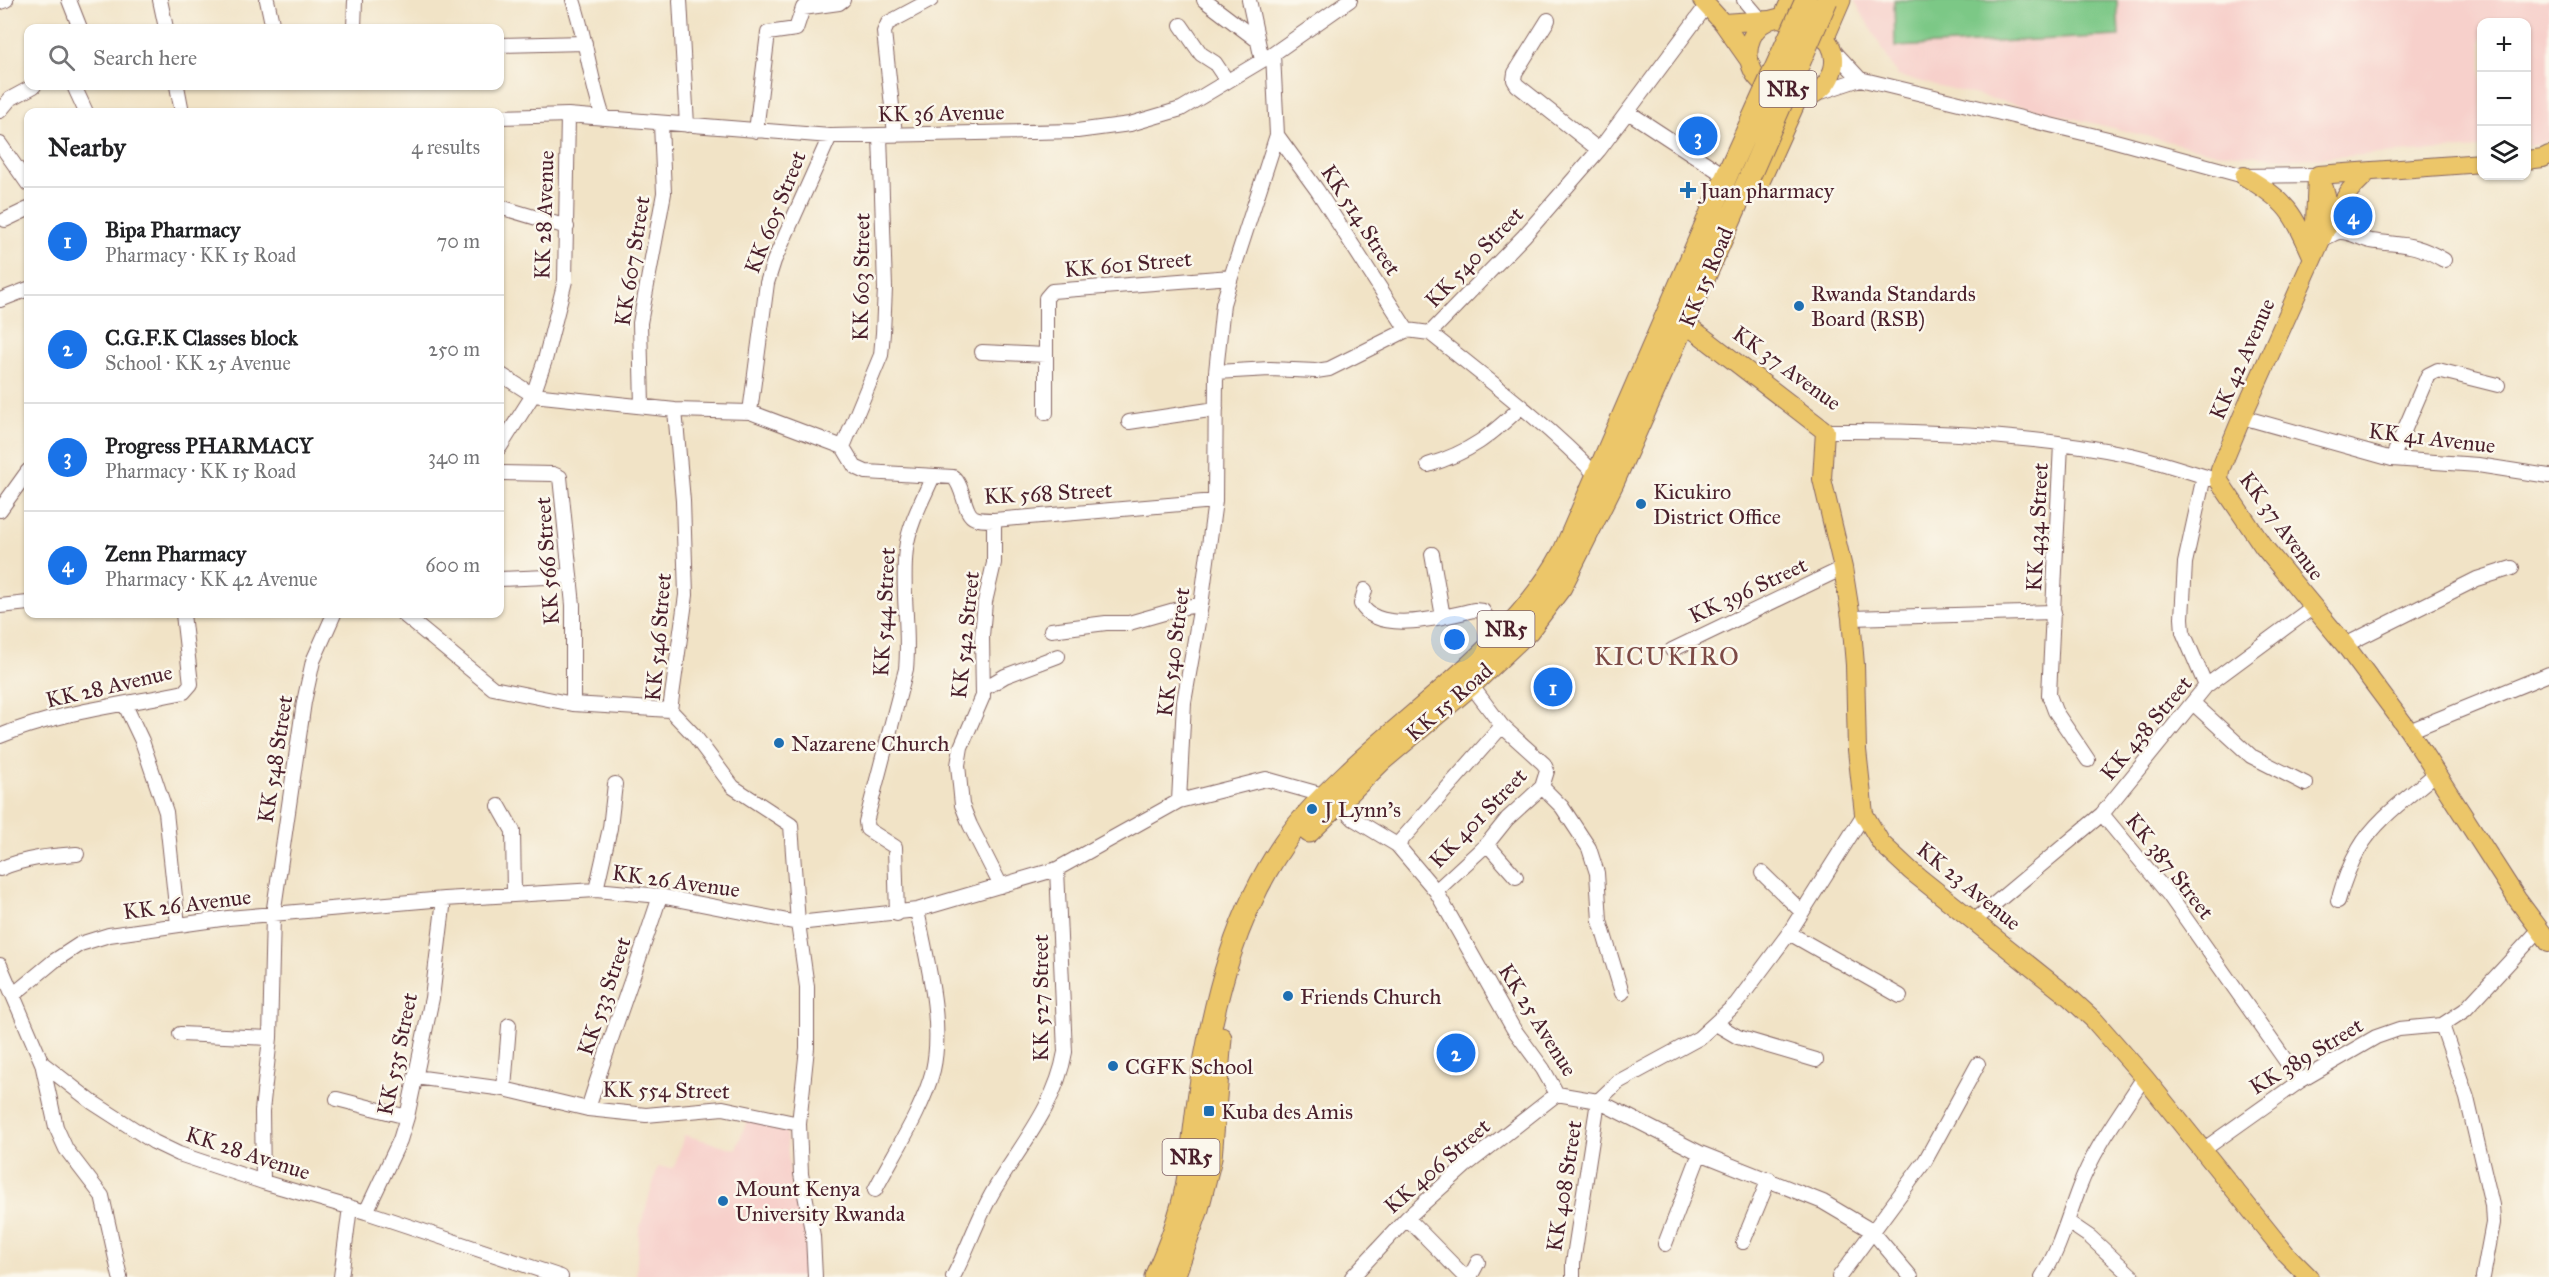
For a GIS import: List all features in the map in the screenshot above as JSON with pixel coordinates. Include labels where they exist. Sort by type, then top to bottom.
[{"type":"highway","name":"KK 15 Road","points":[[1155,1277],[1169,1245],[1186,1189],[1209,1033],[1218,991],[1238,930],[1261,881],[1283,844],[1499,638],[1545,584],[1557,564],[1597,476],[1724,170],[1806,0]]},
{"type":"highway","name":"KK 15 Road","points":[[1174,1277],[1198,1209],[1211,1158],[1222,1032],[1230,993],[1244,949],[1271,886],[1330,799],[1381,761],[1471,685],[1528,631],[1561,587],[1613,483],[1660,380],[1827,0]]},
{"type":"highway","points":[[1829,44],[1840,0]]},
{"type":"highway","points":[[1724,170],[1755,70]]},
{"type":"highway","points":[[1660,380],[1685,356],[1804,96]]},
{"type":"main road","points":[[1704,3],[1723,23],[1755,70],[1775,90],[1804,96],[1825,86],[1831,78],[1835,59],[1829,44],[1796,20],[1776,14],[1723,23]]},
{"type":"main road","points":[[1755,70],[1748,46],[1751,36],[1776,14]]},
{"type":"main road","points":[[2318,176],[2477,163]]},
{"type":"main road","points":[[2323,236],[2350,190],[2368,172]]},
{"type":"main road","points":[[2244,176],[2283,202],[2293,215],[2313,258]]},
{"type":"main road","name":"KK 42 Avenue","points":[[2211,479],[2220,471],[2241,417],[2323,236],[2328,202],[2325,188],[2318,176]]},
{"type":"main road","name":"KK 42 Avenue","points":[[2313,258],[2314,207],[2318,176]]},
{"type":"main road","name":"KK 37 Avenue","points":[[1695,331],[1825,431]]},
{"type":"main road","name":"KK 23 Avenue","points":[[1825,431],[1822,479],[1843,568],[1851,618],[1855,665],[1857,750],[1864,814],[1881,843],[1911,872],[2094,1020],[2144,1077],[2286,1254],[2309,1277]]},
{"type":"main road","name":"KK 37 Avenue","points":[[2211,479],[2345,645],[2409,731],[2517,899],[2545,935]]},
{"type":"street","points":[[0,2],[6,0]]},
{"type":"street","points":[[69,0],[78,24]]},
{"type":"street","points":[[160,0],[164,24]]},
{"type":"street","points":[[267,0],[272,24]]},
{"type":"street","points":[[354,24],[355,0]]},
{"type":"street","points":[[573,0],[585,43],[595,95],[603,117]]},
{"type":"street","points":[[680,0],[687,125]]},
{"type":"street","points":[[756,131],[768,33],[796,29],[803,8],[839,3],[843,0]]},
{"type":"street","points":[[895,134],[884,32],[888,23],[931,0]]},
{"type":"street","points":[[1204,0],[1257,40],[1268,57],[1277,135],[1223,304],[1216,372],[1329,369],[1407,330]]},
{"type":"street","points":[[1249,0],[1257,40]]},
{"type":"street","name":"KK 36 Avenue","points":[[504,117],[568,115],[603,117],[661,124],[830,136],[1077,131],[1130,124],[1181,109],[1268,57],[1350,0]]},
{"type":"street","points":[[1744,0],[1776,14]]},
{"type":"street","name":"KK 540 Street","points":[[1407,330],[1430,333],[1524,236],[1599,150],[1704,3]]},
{"type":"street","points":[[1548,20],[1515,73],[1514,80],[1517,85],[1599,150]]},
{"type":"street","points":[[1181,25],[1201,54],[1215,63],[1227,81]]},
{"type":"street","points":[[504,45],[585,43]]},
{"type":"street","points":[[1829,44],[1860,79]]},
{"type":"street","points":[[1804,96],[1860,79],[2097,136],[2244,176],[2318,176]]},
{"type":"street","points":[[0,111],[10,99],[27,90]]},
{"type":"street","points":[[76,90],[85,108]]},
{"type":"street","points":[[178,90],[181,108]]},
{"type":"street","points":[[1628,111],[1724,170]]},
{"type":"street","name":"KK 28 Avenue","points":[[504,441],[533,395],[545,360],[565,281],[568,115]]},
{"type":"street","name":"KK 607 Street","points":[[642,406],[640,323],[664,194],[661,124]]},
{"type":"street","name":"KK 603 Street","points":[[843,447],[877,363],[882,344],[885,288],[880,135]]},
{"type":"street","name":"KK 514 Street","points":[[1277,135],[1317,190],[1407,330]]},
{"type":"street","name":"KK 605 Street","points":[[750,412],[767,283],[774,261],[830,136]]},
{"type":"street","points":[[0,144],[24,178]]},
{"type":"street","points":[[504,208],[567,226]]},
{"type":"street","points":[[4,220],[24,211]]},
{"type":"street","points":[[2323,236],[2346,233],[2369,241],[2408,244],[2424,249],[2444,260]]},
{"type":"street","name":"KK 601 Street","points":[[1046,413],[1046,298],[1052,291],[1232,277]]},
{"type":"street","points":[[0,300],[24,291]]},
{"type":"street","points":[[1430,333],[1522,406],[1597,476]]},
{"type":"street","points":[[982,352],[1046,355]]},
{"type":"street","points":[[2392,459],[2428,375],[2432,372],[2438,370],[2498,385]]},
{"type":"street","name":"KK 540 Street","points":[[1179,801],[1184,702],[1201,605],[1215,501],[1216,372]]},
{"type":"street","points":[[504,377],[533,395],[675,410],[750,412],[843,447]]},
{"type":"street","points":[[1428,465],[1456,456],[1481,442],[1522,406]]},
{"type":"street","points":[[1129,422],[1216,409]]},
{"type":"street","name":"KK 546 Street","points":[[675,410],[683,501],[686,595],[670,710],[694,735],[733,787],[791,825],[798,922]]},
{"type":"street","name":"KK 41 Avenue","points":[[2241,417],[2392,459],[2478,465],[2549,476]]},
{"type":"street","name":"KK 37 Avenue","points":[[1825,431],[1912,430],[2061,444],[2132,455],[2211,479]]},
{"type":"street","name":"KK 434 Street","points":[[2061,444],[2049,695],[2055,711],[2088,760]]},
{"type":"street","name":"KK 568 Street","points":[[843,447],[855,467],[866,472],[953,477],[960,483],[969,514],[974,518],[994,520],[1215,501]]},
{"type":"street","name":"KK 566 Street","points":[[504,473],[553,474],[560,477],[573,605],[573,704]]},
{"type":"street","name":"KK 544 Street","points":[[897,914],[895,847],[867,829],[866,822],[906,669],[908,647],[903,587],[906,548],[911,529],[933,476]]},
{"type":"street","points":[[0,510],[24,477]]},
{"type":"street","points":[[2206,686],[2183,632],[2182,618],[2185,563],[2211,479]]},
{"type":"street","name":"KK 542 Street","points":[[994,520],[994,563],[992,581],[985,602],[982,636],[983,689],[977,712],[961,747],[958,765],[962,805],[1000,886]]},
{"type":"street","points":[[1432,554],[1443,617]]},
{"type":"street","name":"KK 396 Street","points":[[1672,650],[1843,568]]},
{"type":"street","points":[[2345,645],[2477,579],[2512,568]]},
{"type":"street","points":[[504,579],[569,576]]},
{"type":"street","points":[[1365,590],[1361,604],[1364,610],[1378,617],[1418,622],[1474,610],[1483,611],[1499,638]]},
{"type":"street","points":[[0,606],[24,603]]},
{"type":"street","points":[[1051,630],[1106,623],[1129,623],[1201,605]]},
{"type":"street","name":"KK 438 Street","points":[[2102,814],[2206,686],[2313,607]]},
{"type":"street","points":[[1851,618],[2054,612]]},
{"type":"street","name":"KK 28 Avenue","points":[[0,736],[16,729],[86,711],[188,690],[190,684],[183,618]]},
{"type":"street","name":"KK 548 Street","points":[[263,1182],[262,1111],[270,1038],[273,915],[304,702],[313,661],[332,618]]},
{"type":"street","points":[[408,618],[493,688],[573,704],[670,710]]},
{"type":"street","points":[[983,689],[1005,676],[1058,656]]},
{"type":"street","points":[[2409,731],[2549,674]]},
{"type":"street","points":[[1397,845],[1502,726],[1471,685]]},
{"type":"street","points":[[2193,703],[2251,756],[2306,784]]},
{"type":"street","points":[[124,705],[142,741],[166,812],[178,925]]},
{"type":"street","name":"KK 401 Street","points":[[1436,891],[1487,844],[1507,819],[1542,787],[1547,771],[1544,764],[1502,726]]},
{"type":"street","points":[[2337,901],[2360,847],[2377,826],[2435,774]]},
{"type":"street","name":"KK 26 Avenue","points":[[13,995],[54,961],[80,944],[109,935],[178,925],[444,899],[596,890],[660,896],[798,922],[897,914],[1057,869],[1179,801],[1266,778],[1330,799]]},
{"type":"street","points":[[596,890],[610,828],[615,784]]},
{"type":"street","points":[[1542,787],[1562,807],[1589,848],[1596,873],[1600,921],[1622,993]]},
{"type":"street","name":"KK 25 Avenue","points":[[1330,799],[1354,819],[1397,845],[1436,891],[1513,1029],[1543,1069],[1557,1094],[1598,1101],[1700,1153],[1823,1202],[1872,1231],[1911,1277]]},
{"type":"street","points":[[499,806],[513,831],[514,894]]},
{"type":"street","points":[[1598,1101],[1618,1082],[1699,1038],[1716,1024],[1750,986],[1789,933],[1864,814]]},
{"type":"street","name":"KK 387 Street","points":[[1974,921],[2102,814],[2169,895],[2300,1081]]},
{"type":"street","points":[[1487,844],[1516,877]]},
{"type":"street","points":[[0,869],[12,863],[77,854]]},
{"type":"street","name":"KK 527 Street","points":[[954,1277],[993,1191],[1036,1127],[1062,1071],[1065,1053],[1057,869]]},
{"type":"street","points":[[1762,873],[1801,911]]},
{"type":"street","name":"KK 533 Street","points":[[588,1109],[660,896]]},
{"type":"street","name":"KK 535 Street","points":[[366,1212],[400,1140],[407,1117],[432,998],[444,899]]},
{"type":"street","points":[[874,1190],[924,1098],[933,1068],[934,995],[917,910]]},
{"type":"street","points":[[798,922],[807,987],[807,1028],[799,1124],[801,1174],[813,1236],[815,1277]]},
{"type":"street","points":[[1789,933],[1900,996]]},
{"type":"street","points":[[2483,1277],[2493,1223],[2492,1205],[2467,1098],[2442,1025],[2465,1010],[2545,935]]},
{"type":"street","name":"KK 28 Avenue","points":[[0,965],[42,1063],[92,1102],[154,1142],[179,1154],[263,1182],[366,1212],[561,1277]]},
{"type":"street","points":[[1716,1024],[1738,1037],[1816,1060]]},
{"type":"street","points":[[504,1089],[508,1025]]},
{"type":"street","name":"KK 389 Street","points":[[2203,1150],[2300,1081],[2376,1037],[2399,1029],[2442,1025]]},
{"type":"street","points":[[180,1034],[270,1038]]},
{"type":"street","points":[[42,1063],[57,1127],[66,1149],[102,1196],[120,1277]]},
{"type":"street","points":[[1839,1277],[1925,1161],[1978,1064]]},
{"type":"street","name":"KK 554 Street","points":[[415,1077],[504,1089],[588,1109],[646,1115],[723,1108],[799,1124]]},
{"type":"street","points":[[2042,1277],[2055,1257],[2079,1187],[2098,1149],[2144,1077]]},
{"type":"street","name":"KK 406 Street","points":[[1352,1277],[1407,1218],[1465,1166],[1557,1094]]},
{"type":"street","points":[[337,1099],[407,1117]]},
{"type":"street","name":"KK 408 Street","points":[[1573,1277],[1573,1263],[1598,1101]]},
{"type":"street","points":[[1665,1244],[1700,1153]]},
{"type":"street","points":[[1743,1242],[1769,1179]]},
{"type":"street","points":[[341,1277],[350,1207]]},
{"type":"street","points":[[1407,1218],[1467,1277],[1478,1262]]},
{"type":"street","points":[[2068,1222],[2090,1237],[2133,1277]]},
{"type":"shaded area","points":[[1854,0],[2549,0],[2549,139],[2539,145],[2531,145],[2531,18],[2477,18],[2477,148],[2295,159],[2212,152],[1898,76]]},
{"type":"shaded area","name":"Mount Kenya University Rwanda","points":[[748,1118],[786,1128],[791,1190],[797,1194],[805,1225],[808,1277],[636,1277],[639,1231],[658,1167],[674,1168],[684,1135],[736,1149]]},
{"type":"green space","points":[[1894,0],[2117,0],[2119,36],[1895,47]]},
{"type":"place","name":"Progress PHARMACY","points":[[1698,136]]},
{"type":"place","name":"Juan pharmacy","points":[[1688,190]]},
{"type":"place","name":"Zenn Pharmacy","points":[[2353,216]]},
{"type":"place","name":"Rwanda Standards Board (RSB)","points":[[1799,306]]},
{"type":"place","name":"Kicukiro District Office","points":[[1641,504]]},
{"type":"place","name":"Bipa Pharmacy","points":[[1553,687]]},
{"type":"place","name":"Nazarene Church","points":[[779,743]]},
{"type":"place","name":"J Lynn's","points":[[1312,809]]},
{"type":"place","name":"Friends Church","points":[[1288,996]]},
{"type":"place","name":"C.G.F.K Classes block","points":[[1456,1053]]},
{"type":"place","name":"CGFK School","points":[[1113,1066]]},
{"type":"place","name":"Kuba des Amis","points":[[1209,1111]]},
{"type":"place","name":"Mount Kenya University Rwanda","points":[[723,1201]]},
{"type":"district","name":"KICUKIRO","points":[[1667,656]]}]
